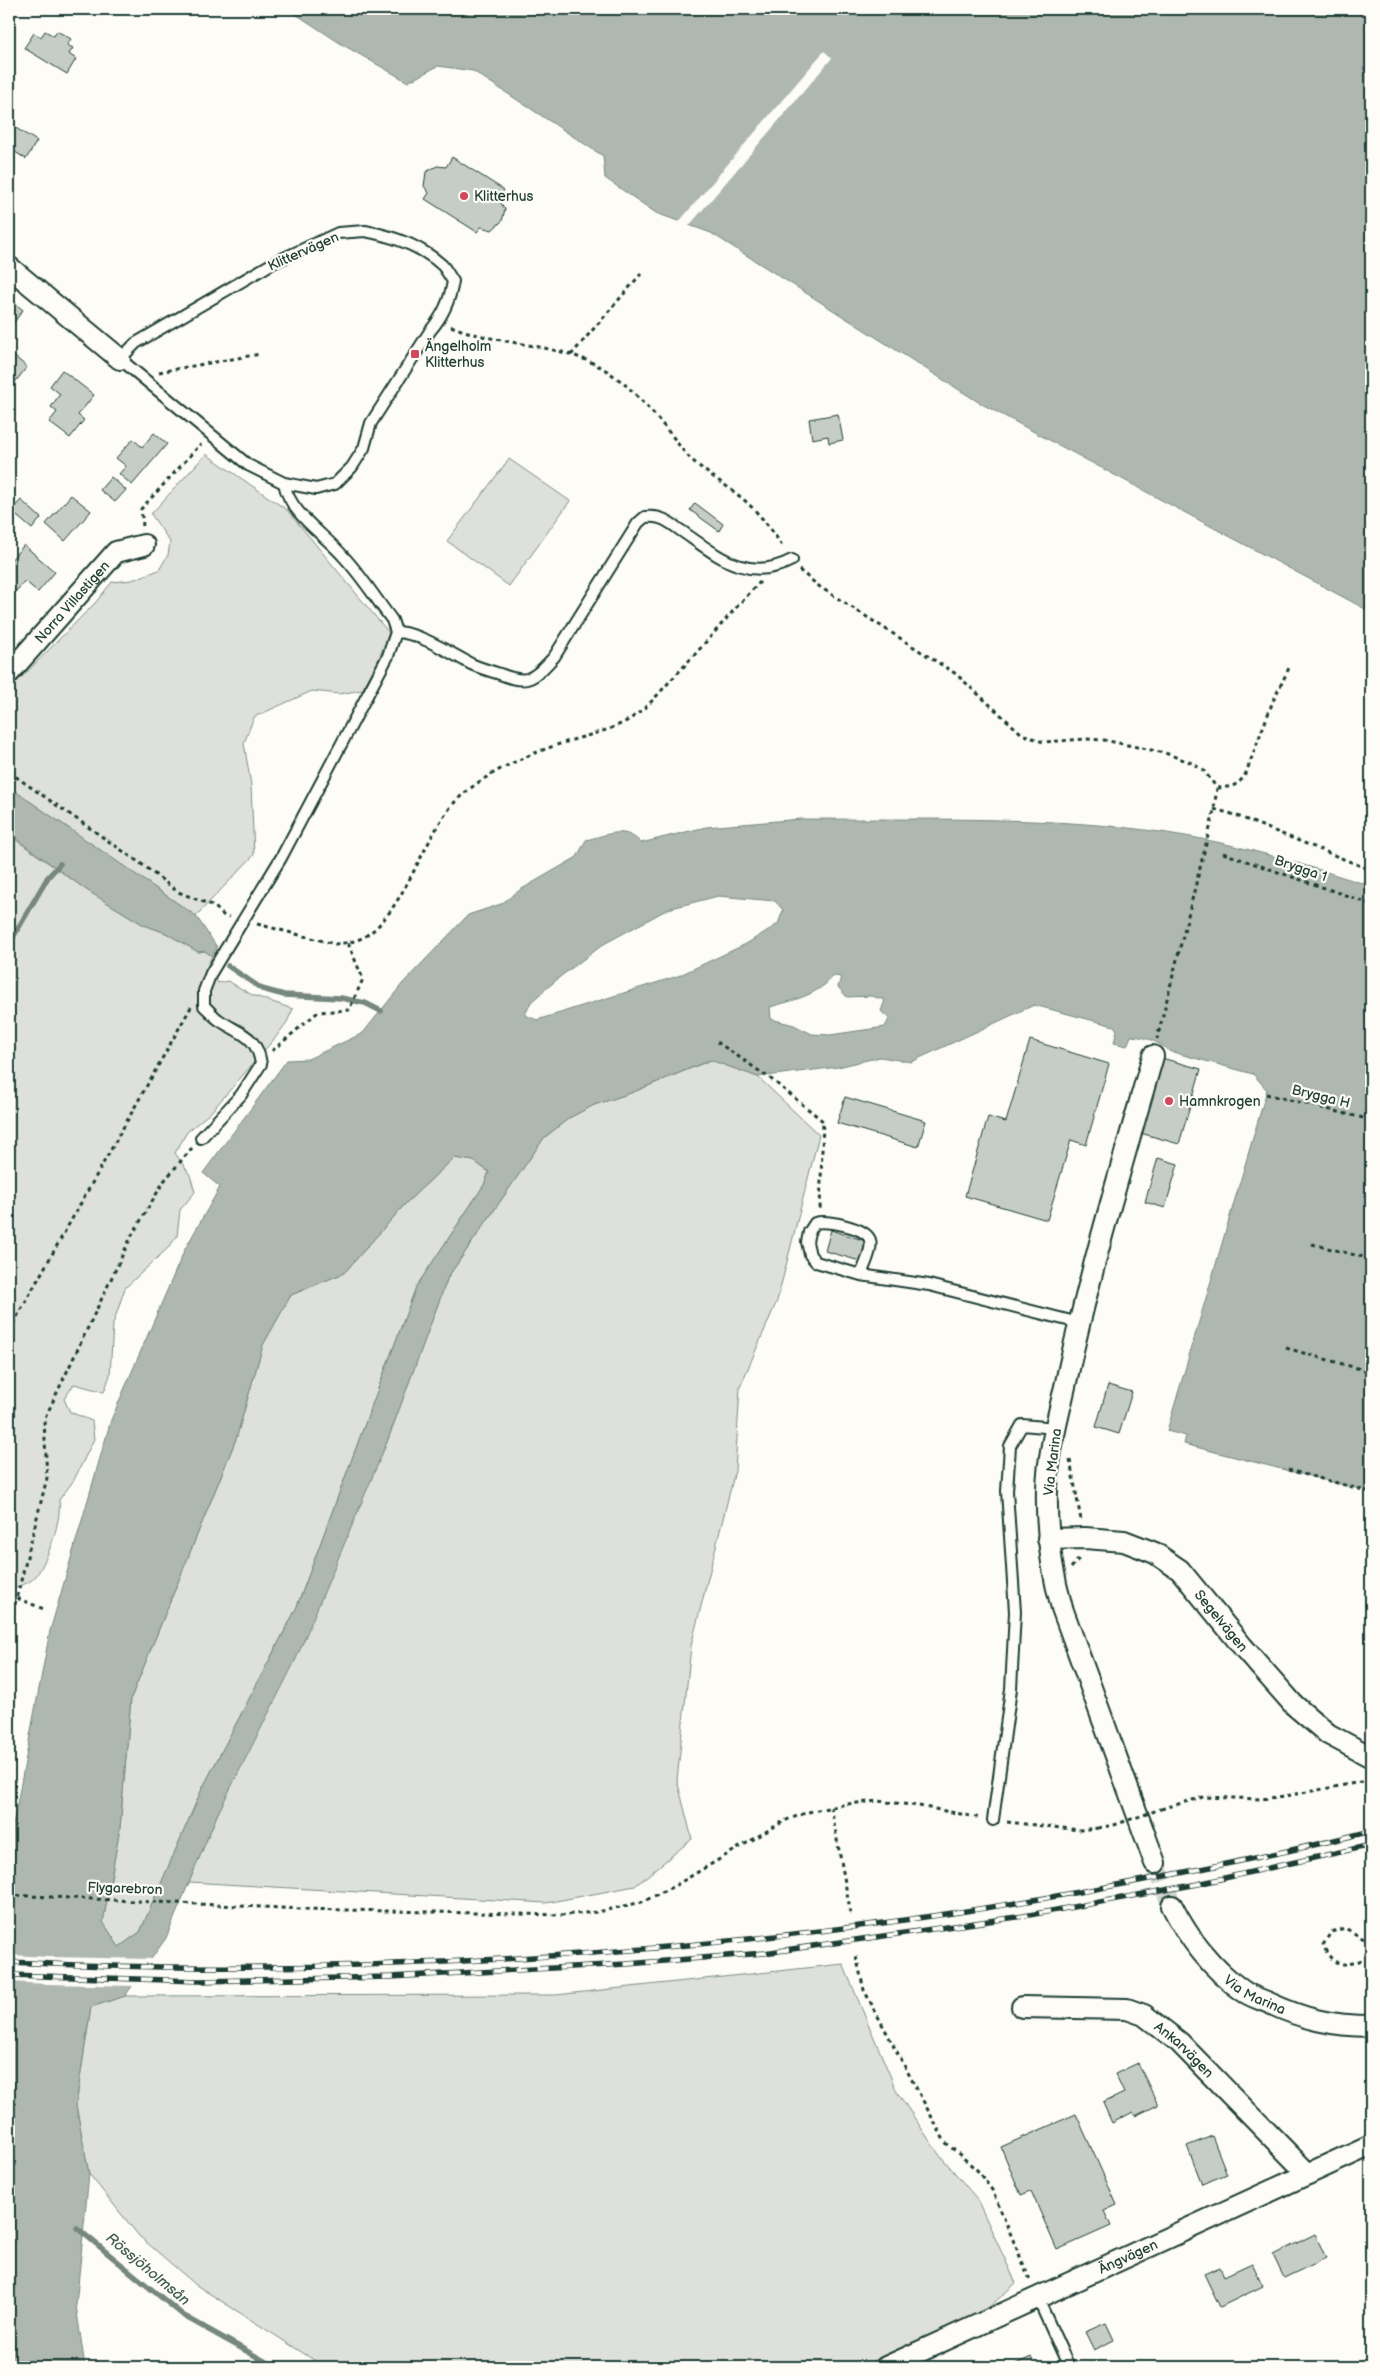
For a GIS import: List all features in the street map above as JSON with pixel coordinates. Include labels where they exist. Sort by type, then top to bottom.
[{"type":"street","points":[[9,267],[120,359]]},
{"type":"street","name":"Norra Villastigen","points":[[9,673],[116,552],[144,545]]},
{"type":"street","name":"Via Marina","points":[[1152,1056],[1079,1324],[1056,1428],[1047,1487],[1048,1539],[1052,1573],[1062,1608],[1155,1862]]},
{"type":"street","name":"Segelvägen","points":[[1048,1539],[1085,1538],[1124,1541],[1155,1552],[1180,1570],[1243,1647],[1294,1705],[1328,1734],[1371,1757]]},
{"type":"street","name":"Via Marina","points":[[1172,1906],[1184,1930],[1208,1958],[1243,1991],[1298,2017],[1350,2026],[1371,2026]]},
{"type":"street","name":"Ankarvägen","points":[[1022,2007],[1127,2009],[1144,2015],[1179,2042],[1308,2174]]},
{"type":"street","name":"Ängvägen","points":[[886,2367],[1371,2145]]},
{"type":"lane","name":"Klittervägen","points":[[120,359],[136,344],[274,263],[338,233],[366,231],[392,236],[442,265],[453,281],[450,299],[439,320]]},
{"type":"lane","points":[[120,359],[248,465],[284,483],[316,489],[335,484],[352,467],[364,448],[371,423],[439,320]]},
{"type":"lane","points":[[201,1138],[246,1089],[261,1064],[257,1047],[249,1037],[218,1019],[204,1006],[203,996],[211,973],[281,858],[388,656],[396,632],[392,620],[343,556],[308,523],[286,493],[284,483]]},
{"type":"lane","points":[[396,632],[403,632],[418,638],[474,665],[510,678],[526,679],[538,674],[554,657],[638,523],[645,517],[662,518],[717,556],[733,564],[765,569],[779,567],[792,560]]},
{"type":"lane","points":[[861,1274],[870,1248],[870,1240],[867,1236],[860,1231],[831,1222],[815,1223],[809,1232],[807,1242],[810,1255],[816,1262],[861,1274],[929,1286],[1079,1324]]},
{"type":"lane","points":[[993,1820],[1010,1689],[1015,1612],[1007,1491],[1010,1446],[1022,1425],[1056,1428]]},
{"type":"lane","points":[[1038,2299],[1069,2367]]},
{"type":"path","points":[[572,355],[641,274]]},
{"type":"path","points":[[439,320],[464,331],[519,345],[572,355],[601,367],[637,394],[692,460],[739,495],[767,523],[801,573],[956,674],[1022,734],[1044,742],[1087,739],[1104,740],[1165,753],[1192,763],[1204,771],[1216,788],[1213,816],[1152,1056]]},
{"type":"path","points":[[140,376],[260,354]]},
{"type":"path","points":[[144,545],[141,510],[210,434]]},
{"type":"path","points":[[9,772],[140,863],[178,892],[214,906],[223,915],[321,941],[335,944],[348,943],[365,937],[386,916],[413,873],[440,821],[455,802],[504,768],[556,745],[606,730],[632,718],[671,681],[728,615],[765,578],[765,569]]},
{"type":"path","points":[[1216,788],[1232,788],[1240,783],[1246,773],[1289,668]]},
{"type":"path","points":[[1214,809],[1232,814],[1371,870]]},
{"type":"path","name":"Brygga 1","points":[[1223,853],[1371,904]]},
{"type":"path","points":[[260,1056],[271,1052],[318,1012],[349,1010],[363,979],[348,943]]},
{"type":"path","points":[[9,1331],[196,998],[203,996]]},
{"type":"path","points":[[717,1042],[771,1079],[823,1121],[820,1222]]},
{"type":"path","name":"Brygga H","points":[[1266,1094],[1371,1120]]},
{"type":"path","points":[[9,1628],[47,1478],[44,1420],[131,1237],[164,1181],[201,1138]]},
{"type":"path","points":[[1312,1244],[1371,1259]]},
{"type":"path","points":[[1286,1348],[1371,1372]]},
{"type":"path","points":[[1056,1428],[1067,1442],[1085,1538]]},
{"type":"path","points":[[1288,1470],[1371,1492]]},
{"type":"path","points":[[17,1598],[46,1610]]},
{"type":"path","name":"Flygarebron","points":[[9,1895],[303,1909],[561,1915],[598,1912],[642,1902],[676,1886],[784,1821],[808,1812],[831,1807],[878,1801],[919,1806],[993,1820],[1073,1830],[1114,1826],[1161,1809],[1203,1797],[1278,1797],[1371,1780]]},
{"type":"path","points":[[831,1807],[851,1915]]},
{"type":"path","points":[[1371,1943],[1345,1928],[1331,1932],[1324,1945],[1328,1956],[1340,1965],[1355,1964],[1371,1956]]},
{"type":"path","points":[[856,1956],[864,1990],[945,2142],[977,2170],[992,2190],[1038,2299]]},
{"type":"path","points":[[1356,2367],[1371,2360]]},
{"type":"shaded area","points":[[288,9],[1371,9],[1371,612],[980,403],[711,233],[656,213],[605,178],[603,156],[473,71],[438,66],[408,82],[343,45]]},
{"type":"shaded area","points":[[206,454],[287,510],[389,633],[377,663],[362,690],[339,694],[312,691],[254,717],[244,743],[251,785],[254,855],[196,916],[9,787],[9,690],[96,602],[112,582],[132,580],[159,570],[168,555],[170,542],[151,514]]},
{"type":"shaded area","points":[[509,459],[570,501],[509,586],[447,541]]},
{"type":"shaded area","points":[[9,787],[196,916],[217,947],[212,956],[205,951],[198,952],[166,933],[144,925],[88,891],[16,839],[9,829]]},
{"type":"shaded area","points":[[801,819],[984,820],[1076,823],[1193,837],[1270,855],[1371,886],[1371,1492],[1184,1444],[1186,1436],[1167,1431],[1267,1090],[1253,1074],[1169,1051],[1156,1042],[1142,1037],[1131,1036],[1127,1046],[1114,1043],[1117,1030],[1114,1026],[1034,1005],[911,1062],[880,1057],[838,1067],[758,1077],[710,1060],[631,1093],[594,1105],[569,1118],[544,1138],[448,1277],[387,1442],[296,1659],[217,1815],[166,1938],[125,1996],[91,2007],[76,2105],[89,2174],[76,2305],[85,2367],[9,2367],[9,1846],[50,1631],[111,1420],[185,1249],[220,1187],[203,1173],[287,1060],[308,1059],[363,1033],[403,983],[468,915],[501,904],[520,890],[577,857],[586,840],[622,833],[635,837],[641,843],[706,827]],"holes":[[[718,896],[775,901],[783,910],[778,924],[746,944],[678,976],[537,1020],[525,1015],[531,1002],[561,976],[604,944],[668,909]],[[834,976],[841,977],[838,987],[847,997],[871,996],[885,1000],[881,1011],[889,1019],[885,1027],[830,1035],[812,1034],[794,1025],[771,1019],[770,1007],[805,996]],[[454,1158],[474,1161],[489,1172],[484,1185],[416,1287],[296,1609],[202,1789],[140,1932],[119,1947],[103,1922],[120,1828],[131,1698],[236,1439],[263,1345],[291,1295],[344,1273],[406,1203]]]},
{"type":"shaded area","points":[[9,829],[16,840],[88,891],[144,925],[166,933],[198,952],[205,951],[212,956],[208,965],[218,983],[228,981],[252,995],[293,1009],[287,1022],[276,1037],[210,1113],[187,1132],[175,1153],[190,1175],[195,1192],[180,1210],[177,1236],[169,1247],[125,1288],[113,1324],[110,1375],[104,1392],[74,1384],[64,1399],[70,1412],[92,1421],[94,1439],[74,1480],[59,1500],[56,1528],[41,1569],[31,1581],[9,1591]]},
{"type":"shaded area","points":[[711,1060],[758,1077],[819,1135],[777,1301],[740,1387],[735,1471],[691,1646],[677,1780],[692,1839],[635,1886],[546,1903],[189,1882],[217,1815],[387,1442],[448,1277],[544,1138],[569,1118],[594,1105],[631,1093]]},
{"type":"shaded area","points":[[454,1158],[474,1161],[489,1172],[484,1185],[416,1287],[296,1609],[202,1789],[140,1932],[119,1947],[103,1922],[120,1828],[131,1698],[236,1439],[263,1345],[291,1295],[344,1273],[406,1203]]},
{"type":"shaded area","points":[[843,1964],[897,2092],[938,2153],[977,2199],[1016,2283],[986,2310],[859,2367],[325,2367],[196,2285],[139,2236],[89,2174],[76,2105],[91,2007],[125,1996],[556,1995]]},
{"type":"pier","points":[[824,51],[832,58],[688,227],[678,223]]},
{"type":"pier","points":[[9,1955],[154,1959],[135,1986],[48,1984],[9,1982]]},
{"type":"building","points":[[45,31],[54,36],[57,31],[71,39],[67,45],[73,48],[69,54],[76,59],[67,74],[24,48],[34,33],[41,37]]},
{"type":"building","points":[[9,124],[37,141],[26,159],[9,148]]},
{"type":"building","name":"Klitterhus","points":[[452,157],[504,190],[498,199],[505,209],[502,221],[492,230],[481,227],[477,232],[425,199],[429,193],[424,186],[426,172],[437,166],[446,167]]},
{"type":"building","points":[[9,299],[23,310],[9,329]]},
{"type":"building","points":[[9,352],[27,367],[12,386],[9,384]]},
{"type":"building","points":[[62,370],[94,395],[78,415],[84,420],[70,438],[49,422],[57,412],[51,407],[60,394],[50,386]]},
{"type":"building","points":[[838,414],[843,440],[829,443],[828,436],[812,439],[809,419]]},
{"type":"building","points":[[154,433],[167,444],[132,485],[119,474],[126,466],[116,458],[133,439],[142,447]]},
{"type":"building","points":[[111,477],[126,490],[115,502],[100,490]]},
{"type":"building","points":[[71,495],[91,511],[65,541],[46,524]]},
{"type":"building","points":[[21,500],[41,518],[32,529],[11,511]]},
{"type":"building","points":[[695,503],[723,524],[719,531],[690,510]]},
{"type":"building","points":[[24,545],[55,572],[38,592],[25,581],[9,599],[9,562]]},
{"type":"building","points":[[1030,1040],[1109,1064],[1086,1145],[1071,1140],[1047,1220],[965,1196],[988,1117],[1006,1122]]},
{"type":"building","name":"Hamnkrogen","points":[[1158,1057],[1201,1069],[1179,1144],[1137,1132]]},
{"type":"building","points":[[845,1097],[926,1121],[918,1147],[837,1123]]},
{"type":"building","points":[[1158,1158],[1178,1164],[1165,1208],[1145,1202]]},
{"type":"building","points":[[831,1230],[866,1241],[860,1261],[825,1251]]},
{"type":"building","points":[[1108,1385],[1132,1392],[1119,1434],[1096,1427]]},
{"type":"building","points":[[1138,2063],[1158,2105],[1135,2116],[1133,2112],[1112,2123],[1103,2103],[1124,2093],[1115,2074]]},
{"type":"building","points":[[1076,2114],[1117,2205],[1104,2211],[1111,2226],[1057,2250],[1031,2191],[1021,2195],[1001,2147]]},
{"type":"building","points":[[1212,2136],[1227,2174],[1202,2184],[1187,2146]]},
{"type":"building","points":[[1315,2234],[1326,2258],[1284,2278],[1273,2255]]},
{"type":"building","points":[[1252,2263],[1263,2286],[1220,2307],[1204,2274],[1220,2267],[1224,2276]]},
{"type":"building","points":[[1106,2323],[1114,2340],[1094,2350],[1085,2332]]},
{"type":"building","points":[[1031,2357],[1036,2367],[1009,2367]]},
{"type":"waterway","points":[[9,944],[48,877],[60,864]]},
{"type":"waterway","points":[[228,966],[262,989],[284,995],[341,998],[365,1003],[381,1011]]},
{"type":"waterway","name":"Rössjöholmsån","points":[[77,2228],[184,2316],[275,2367]]},
{"type":"tunnel","points":[[1155,1863],[1172,1906]]},
{"type":"railway","points":[[9,1962],[136,1967],[328,1966],[519,1958],[739,1940],[884,1923],[1029,1901],[1237,1862],[1371,1831]]},
{"type":"railway","points":[[9,1975],[199,1981],[390,1977],[627,1964],[764,1953],[1024,1916],[1198,1884],[1371,1845]]},
{"type":"place","name":"Klitterhus","points":[[464,196]]},
{"type":"place","name":"Ängelholm Klitterhus","points":[[415,354]]},
{"type":"place","name":"Hamnkrogen","points":[[1169,1101]]}]
